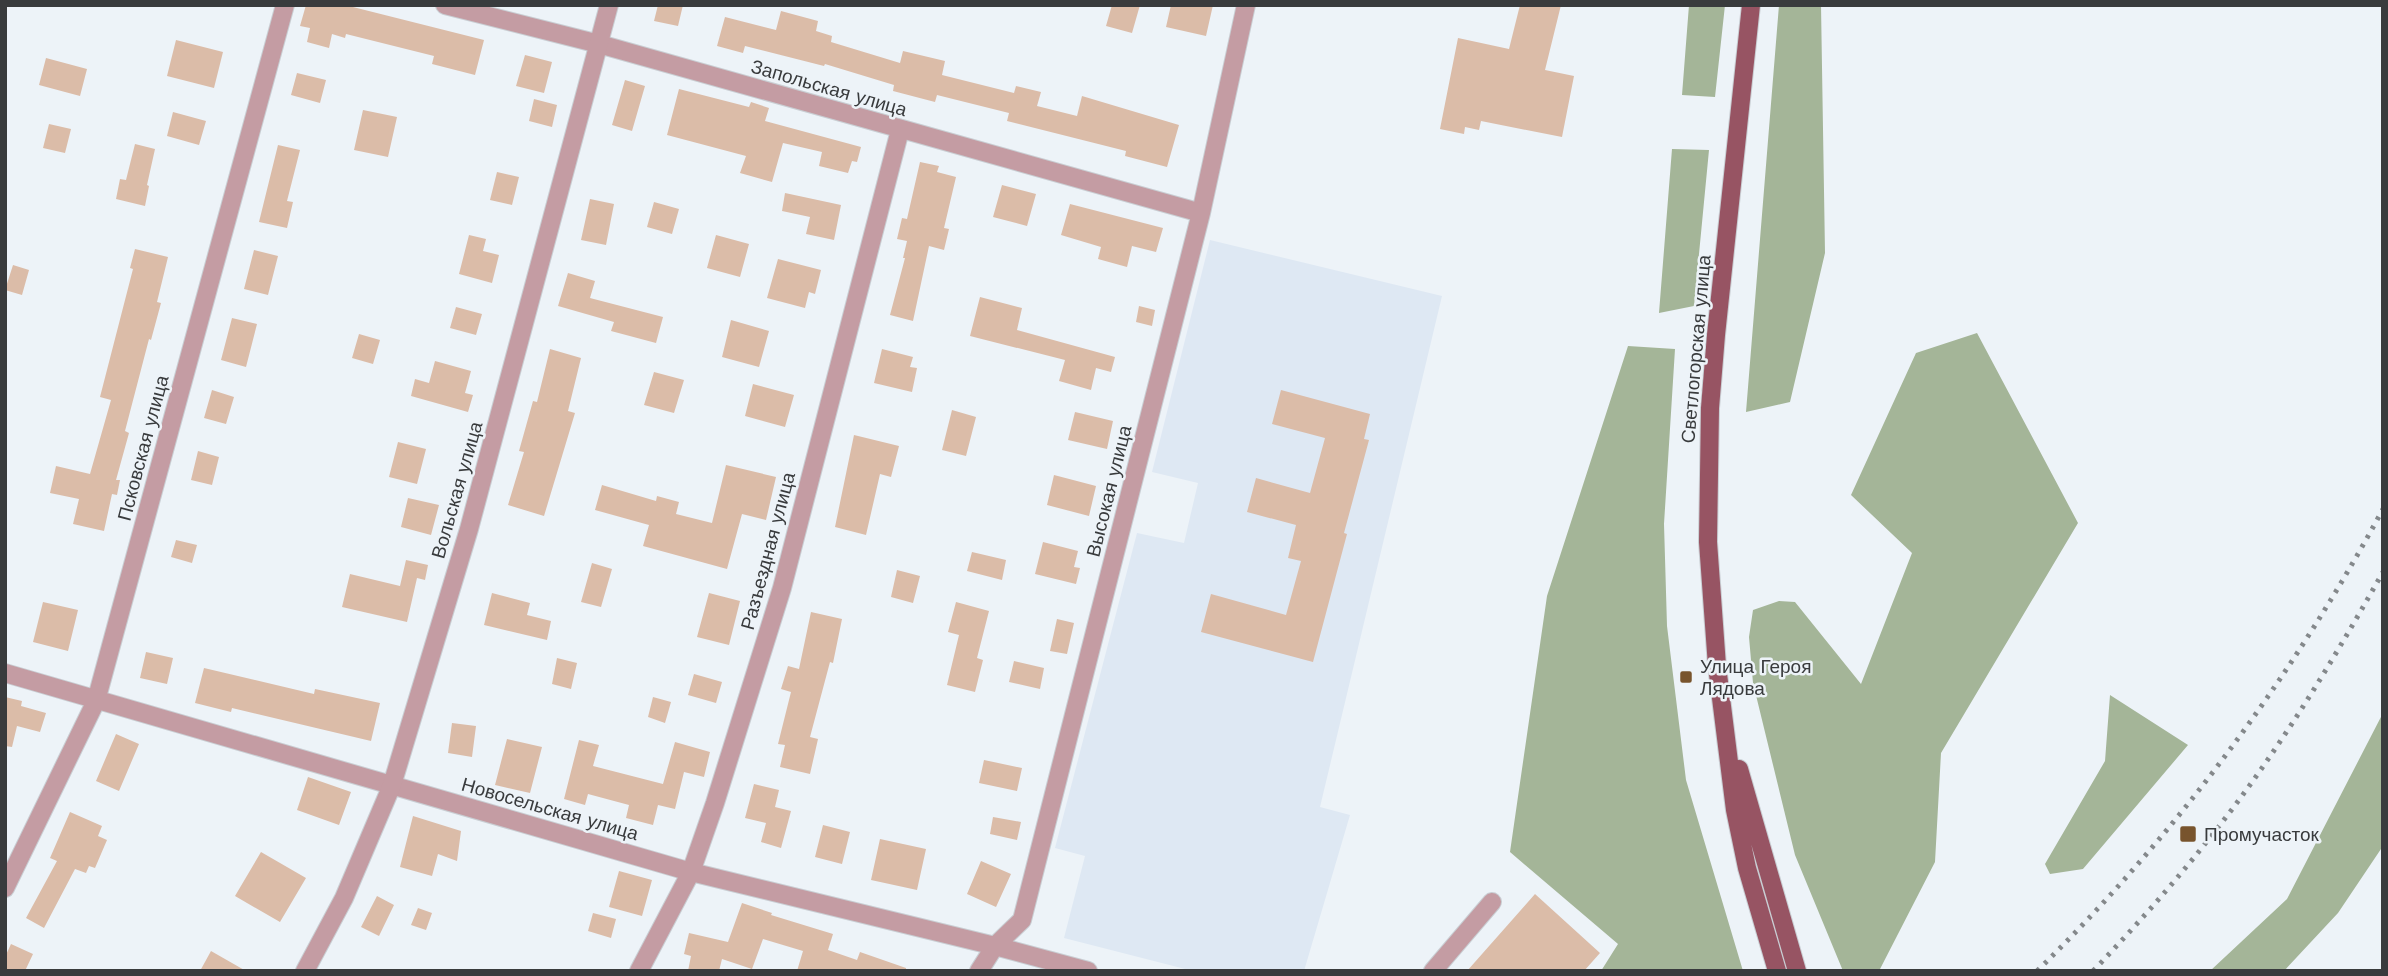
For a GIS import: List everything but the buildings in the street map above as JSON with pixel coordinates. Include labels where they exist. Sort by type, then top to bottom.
[{"type":"main road","name":"Светлогорская улица","points":[[1751,5],[1710,408],[1708,542],[1721,698],[1737,822],[1747,868],[1777,971]]},
{"type":"main road","name":"Светлогорская улица","points":[[1721,698],[1797,971]]},
{"type":"street","name":"Псковская улица","points":[[5,888],[96,701],[285,5]]},
{"type":"street","name":"Запольская улица","points":[[444,5],[599,44],[1201,213]]},
{"type":"street","name":"Вольская улица","points":[[304,971],[344,898],[392,785],[469,529],[610,5]]},
{"type":"street","name":"Высокая улица","points":[[979,971],[995,946],[1022,920],[1201,213],[1246,5]]},
{"type":"street","name":"Разъездная улица","points":[[639,971],[691,872],[782,588],[900,130]]},
{"type":"street","name":"Новосельская улица","points":[[5,673],[691,872],[1088,971]]},
{"type":"street","points":[[1433,971],[1492,902]]},
{"type":"shaded area","points":[[1210,240],[1442,296],[1320,807],[1350,815],[1304,971],[1193,971],[1064,938],[1085,856],[1055,848],[1137,533],[1184,543],[1198,483],[1152,472]]},
{"type":"green space","points":[[1689,5],[1725,5],[1715,97],[1682,95]]},
{"type":"green space","points":[[1779,5],[1821,5],[1825,253],[1790,402],[1746,412]]},
{"type":"green space","points":[[1672,149],[1709,150],[1694,306],[1659,313]]},
{"type":"green space","points":[[1977,333],[2078,523],[1941,753],[1935,862],[1879,971],[1843,971],[1795,855],[1753,683],[1749,637],[1753,610],[1779,601],[1795,602],[1861,684],[1912,553],[1851,495],[1916,353]]},
{"type":"green space","points":[[1628,346],[1675,349],[1664,524],[1667,626],[1686,780],[1743,971],[1601,971],[1618,944],[1510,852],[1547,596]]},
{"type":"green space","points":[[2110,695],[2188,745],[2083,869],[2050,874],[2045,864],[2105,761]]},
{"type":"green space","points":[[2383,713],[2383,846],[2338,913],[2284,971],[2210,971],[2287,899]]},
{"type":"railway","points":[[2037,971],[2136,866],[2227,753],[2310,634],[2383,509]]},
{"type":"railway","points":[[2093,971],[2189,864],[2255,778],[2317,684],[2383,572]]},
{"type":"place","name":"Улица Героя Лядова","points":[[1686,677]]},
{"type":"place","name":"Промучасток","points":[[2188,834]]}]
